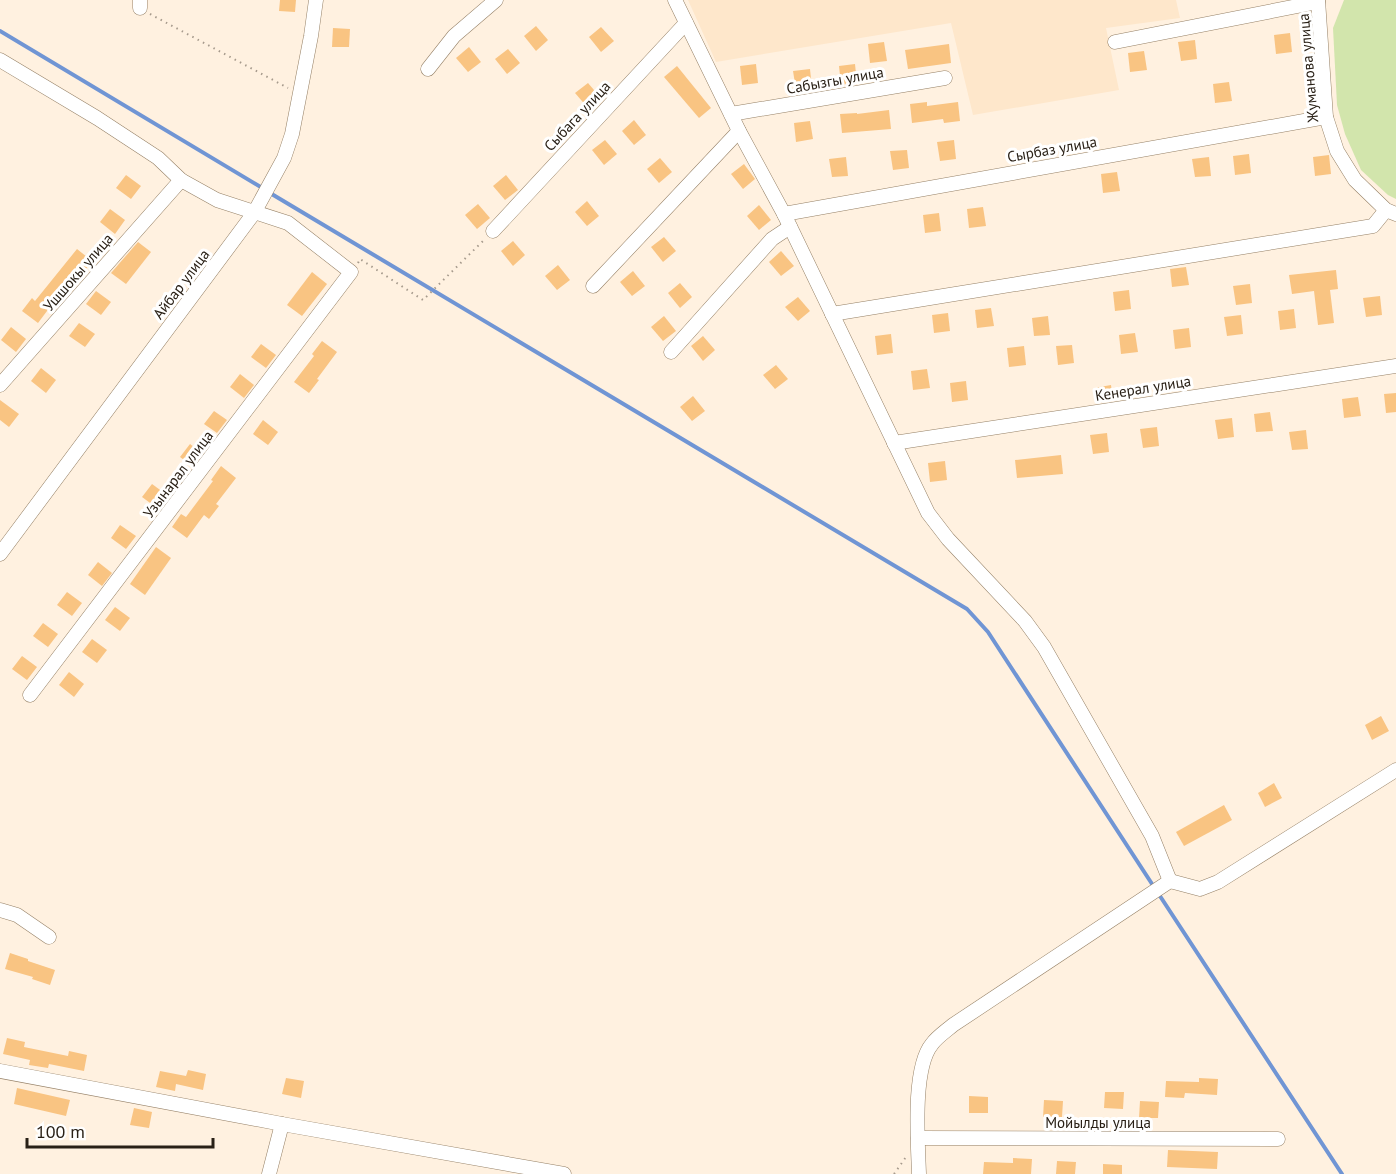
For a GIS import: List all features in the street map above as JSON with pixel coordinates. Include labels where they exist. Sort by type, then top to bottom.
[{"type":"street","name":"Айбар улица","points":[[0,554],[254,213],[284,158],[292,134],[316,0]]},
{"type":"street","points":[[428,69],[454,36],[496,0]]},
{"type":"street","points":[[675,0],[739,130],[784,214],[928,513],[948,539],[1025,621],[1044,647],[1152,836],[1170,881]]},
{"type":"street","points":[[1114,42],[1318,1]]},
{"type":"street","name":"Жуманова улица","points":[[1318,1],[1326,117],[1337,151],[1355,180],[1391,212]]},
{"type":"street","name":"Сыбага улица","points":[[493,231],[686,23]]},
{"type":"street","points":[[0,60],[97,118],[158,158],[181,180],[217,200],[288,223],[351,272]]},
{"type":"street","name":"Сабызгы улица","points":[[731,114],[945,78]]},
{"type":"street","name":"Сырбаз улица","points":[[784,214],[1326,117]]},
{"type":"street","points":[[593,286],[739,130]]},
{"type":"street","name":"Ушшокы улица","points":[[0,385],[181,180]]},
{"type":"street","points":[[832,314],[1373,226],[1391,212]]},
{"type":"street","points":[[671,352],[772,239],[790,227]]},
{"type":"street","name":"Узынарал улица","points":[[30,695],[351,272]]},
{"type":"street","name":"Кенерал улица","points":[[894,443],[1396,366]]},
{"type":"street","points":[[919,1174],[918,1094],[922,1064],[931,1044],[953,1025],[1170,881],[1200,889],[1218,882],[1396,770]]},
{"type":"street","points":[[0,910],[17,915],[49,937]]},
{"type":"street","points":[[0,1071],[564,1174]]},
{"type":"street","points":[[269,1174],[282,1124]]},
{"type":"street","name":"Мойылды улица","points":[[918,1138],[1278,1139]]},
{"type":"path","points":[[140,4],[300,95]]},
{"type":"path","points":[[351,272],[360,259],[423,300],[493,231]]},
{"type":"shaded area","points":[[688,0],[1176,0],[1180,18],[1106,28],[1119,90],[973,115],[951,23],[716,62]]},
{"type":"green space","points":[[1344,0],[1396,0],[1396,199],[1388,195],[1361,170],[1345,134],[1337,105],[1333,28]]},
{"type":"building","points":[[280,0],[296,0],[295,12],[279,11]]},
{"type":"building","points":[[536,26],[548,40],[536,51],[524,36]]},
{"type":"building","points":[[601,27],[614,41],[601,52],[589,37]]},
{"type":"building","points":[[333,28],[350,29],[349,47],[332,47]]},
{"type":"building","points":[[1290,33],[1292,52],[1276,54],[1274,35]]},
{"type":"building","points":[[1195,40],[1197,59],[1181,61],[1178,42]]},
{"type":"building","points":[[884,42],[887,61],[870,63],[868,44]]},
{"type":"building","points":[[949,44],[951,63],[908,69],[905,50]]},
{"type":"building","points":[[469,47],[481,62],[468,72],[456,58]]},
{"type":"building","points":[[508,49],[520,63],[507,74],[495,59]]},
{"type":"building","points":[[1144,51],[1147,70],[1130,72],[1128,53]]},
{"type":"building","points":[[756,64],[758,83],[742,85],[740,66]]},
{"type":"building","points":[[855,64],[857,83],[841,85],[839,66]]},
{"type":"building","points":[[677,66],[711,108],[699,118],[664,77]]},
{"type":"building","points":[[810,69],[812,88],[796,90],[793,71]]},
{"type":"building","points":[[1229,82],[1232,101],[1215,103],[1213,84]]},
{"type":"building","points":[[588,83],[600,97],[588,108],[575,93]]},
{"type":"building","points":[[927,102],[927,106],[958,102],[960,121],[944,123],[943,119],[912,123],[910,104]]},
{"type":"building","points":[[889,110],[891,129],[842,133],[840,114]]},
{"type":"building","points":[[634,120],[646,135],[634,145],[622,131]]},
{"type":"building","points":[[810,121],[813,139],[796,142],[794,123]]},
{"type":"building","points":[[605,140],[617,154],[604,165],[592,150]]},
{"type":"building","points":[[954,140],[956,159],[940,161],[937,142]]},
{"type":"building","points":[[907,150],[909,168],[893,170],[890,151]]},
{"type":"building","points":[[1249,154],[1251,173],[1235,175],[1233,156]]},
{"type":"building","points":[[1329,155],[1331,174],[1315,176],[1313,157]]},
{"type":"building","points":[[846,157],[848,176],[832,177],[829,159]]},
{"type":"building","points":[[1209,157],[1211,176],[1195,177],[1192,159]]},
{"type":"building","points":[[660,158],[672,172],[659,183],[647,169]]},
{"type":"building","points":[[744,164],[755,179],[743,189],[731,174]]},
{"type":"building","points":[[1117,172],[1120,191],[1103,193],[1101,174]]},
{"type":"building","points":[[126,175],[141,186],[131,199],[116,188]]},
{"type":"building","points":[[506,175],[518,190],[505,200],[493,186]]},
{"type":"building","points":[[587,201],[599,216],[587,226],[575,212]]},
{"type":"building","points":[[478,204],[490,218],[477,229],[465,215]]},
{"type":"building","points":[[759,205],[771,220],[759,230],[747,216]]},
{"type":"building","points":[[983,207],[986,226],[969,228],[967,209]]},
{"type":"building","points":[[110,209],[125,220],[115,234],[100,222]]},
{"type":"building","points":[[939,213],[941,231],[925,233],[923,215]]},
{"type":"building","points":[[664,237],[676,251],[663,262],[651,247]]},
{"type":"building","points":[[513,241],[525,255],[513,266],[501,251]]},
{"type":"building","points":[[138,242],[151,252],[126,284],[111,273]]},
{"type":"building","points":[[77,249],[92,261],[61,297],[59,295],[38,323],[22,311],[32,298],[35,301]]},
{"type":"building","points":[[781,251],[794,266],[781,276],[769,262]]},
{"type":"building","points":[[558,265],[570,280],[557,290],[545,276]]},
{"type":"building","points":[[1186,267],[1189,285],[1172,287],[1170,269]]},
{"type":"building","points":[[1336,270],[1338,289],[1330,290],[1334,323],[1318,325],[1314,291],[1292,294],[1289,275]]},
{"type":"building","points":[[633,271],[645,286],[632,296],[620,282]]},
{"type":"building","points":[[312,272],[327,284],[302,316],[287,305]]},
{"type":"building","points":[[680,283],[692,297],[680,308],[668,293]]},
{"type":"building","points":[[1250,284],[1252,303],[1236,305],[1233,286]]},
{"type":"building","points":[[1129,290],[1131,309],[1115,311],[1113,292]]},
{"type":"building","points":[[96,291],[111,302],[101,315],[86,304]]},
{"type":"building","points":[[1380,296],[1382,315],[1366,317],[1363,298]]},
{"type":"building","points":[[798,297],[810,311],[798,321],[785,307]]},
{"type":"building","points":[[991,308],[994,326],[977,328],[975,310]]},
{"type":"building","points":[[1294,309],[1296,328],[1280,330],[1278,311]]},
{"type":"building","points":[[948,313],[950,331],[934,333],[932,315]]},
{"type":"building","points":[[1241,315],[1243,334],[1227,336],[1224,317]]},
{"type":"building","points":[[664,316],[676,331],[663,341],[651,327]]},
{"type":"building","points":[[1048,316],[1050,335],[1034,336],[1032,318]]},
{"type":"building","points":[[79,323],[95,334],[85,347],[69,336]]},
{"type":"building","points":[[11,327],[26,339],[16,352],[1,340]]},
{"type":"building","points":[[1189,328],[1191,347],[1175,349],[1173,330]]},
{"type":"building","points":[[1135,333],[1138,352],[1121,354],[1119,335]]},
{"type":"building","points":[[891,334],[893,353],[877,355],[875,336]]},
{"type":"building","points":[[703,336],[715,350],[703,361],[691,346]]},
{"type":"building","points":[[322,341],[337,352],[309,393],[294,382],[314,356],[312,354]]},
{"type":"building","points":[[261,344],[276,355],[266,368],[251,357]]},
{"type":"building","points":[[1072,345],[1074,363],[1058,365],[1056,346]]},
{"type":"building","points":[[1024,346],[1026,365],[1009,367],[1007,348]]},
{"type":"building","points":[[776,365],[788,379],[775,389],[763,375]]},
{"type":"building","points":[[41,368],[56,380],[46,393],[31,381]]},
{"type":"building","points":[[927,369],[930,388],[913,390],[911,371]]},
{"type":"building","points":[[240,374],[254,385],[244,398],[230,387]]},
{"type":"building","points":[[966,381],[968,400],[952,402],[950,383]]},
{"type":"building","points":[[1111,385],[1113,400],[1096,403],[1094,388]]},
{"type":"building","points":[[1396,393],[1396,412],[1386,413],[1384,394]]},
{"type":"building","points":[[693,396],[705,411],[692,421],[680,407]]},
{"type":"building","points":[[1358,397],[1361,416],[1344,418],[1342,399]]},
{"type":"building","points":[[0,400],[19,414],[9,427],[0,420]]},
{"type":"building","points":[[214,411],[227,420],[217,433],[204,424]]},
{"type":"building","points":[[1270,412],[1273,431],[1256,432],[1254,414]]},
{"type":"building","points":[[1232,418],[1234,437],[1218,439],[1215,420]]},
{"type":"building","points":[[263,420],[278,432],[268,445],[253,434]]},
{"type":"building","points":[[1157,427],[1159,446],[1143,448],[1140,429]]},
{"type":"building","points":[[1306,430],[1308,449],[1292,450],[1289,432]]},
{"type":"building","points":[[1107,433],[1109,452],[1093,454],[1090,435]]},
{"type":"building","points":[[190,444],[202,453],[192,466],[180,457]]},
{"type":"building","points":[[1061,455],[1063,474],[1017,478],[1015,460]]},
{"type":"building","points":[[945,461],[947,480],[930,482],[928,463]]},
{"type":"building","points":[[221,466],[236,478],[216,504],[219,506],[209,519],[204,515],[187,538],[172,527],[181,514],[186,517],[213,481],[211,480]]},
{"type":"building","points":[[152,484],[167,495],[157,508],[142,497]]},
{"type":"building","points":[[120,525],[136,536],[126,549],[111,538]]},
{"type":"building","points":[[156,547],[171,558],[145,595],[130,584]]},
{"type":"building","points":[[98,562],[112,573],[102,586],[88,575]]},
{"type":"building","points":[[67,592],[82,603],[72,616],[57,605]]},
{"type":"building","points":[[115,607],[130,618],[120,631],[105,620]]},
{"type":"building","points":[[43,623],[58,634],[48,647],[33,636]]},
{"type":"building","points":[[92,639],[107,650],[97,663],[82,652]]},
{"type":"building","points":[[22,656],[37,667],[27,680],[12,669]]},
{"type":"building","points":[[69,672],[84,684],[74,697],[59,685]]},
{"type":"building","points":[[1381,716],[1389,731],[1372,740],[1365,725]]},
{"type":"building","points":[[1274,783],[1282,798],[1265,807],[1258,793]]},
{"type":"building","points":[[1224,805],[1232,820],[1184,846],[1176,832]]},
{"type":"building","points":[[10,953],[55,970],[50,985],[32,979],[33,977],[5,969]]},
{"type":"building","points":[[7,1038],[25,1042],[24,1047],[68,1056],[69,1051],[87,1055],[84,1071],[49,1064],[48,1068],[29,1065],[30,1060],[3,1054]]},
{"type":"building","points":[[188,1070],[206,1074],[203,1090],[176,1084],[175,1091],[156,1087],[160,1071],[186,1076]]},
{"type":"building","points":[[286,1078],[304,1081],[301,1098],[282,1094]]},
{"type":"building","points":[[1199,1078],[1218,1079],[1217,1095],[1185,1093],[1184,1098],[1165,1097],[1166,1081],[1199,1082]]},
{"type":"building","points":[[17,1088],[70,1100],[66,1116],[14,1104]]},
{"type":"building","points":[[1105,1092],[1124,1092],[1123,1109],[1104,1108]]},
{"type":"building","points":[[969,1096],[988,1097],[988,1113],[969,1113]]},
{"type":"building","points":[[1044,1100],[1063,1101],[1062,1117],[1043,1117]]},
{"type":"building","points":[[1140,1101],[1159,1102],[1158,1118],[1139,1118]]},
{"type":"building","points":[[134,1108],[152,1112],[149,1128],[130,1125]]},
{"type":"building","points":[[1168,1150],[1218,1152],[1217,1169],[1167,1167]]},
{"type":"building","points":[[1013,1158],[1032,1159],[1031,1174],[983,1174],[984,1162],[1013,1163]]},
{"type":"building","points":[[1057,1161],[1076,1162],[1075,1174],[1056,1174]]},
{"type":"building","points":[[1103,1164],[1122,1165],[1122,1174],[1103,1174]]},
{"type":"waterway","points":[[0,31],[264,189]]},
{"type":"waterway","points":[[270,193],[967,609],[988,632],[1154,887]]},
{"type":"waterway","points":[[1158,893],[1342,1174]]}]
